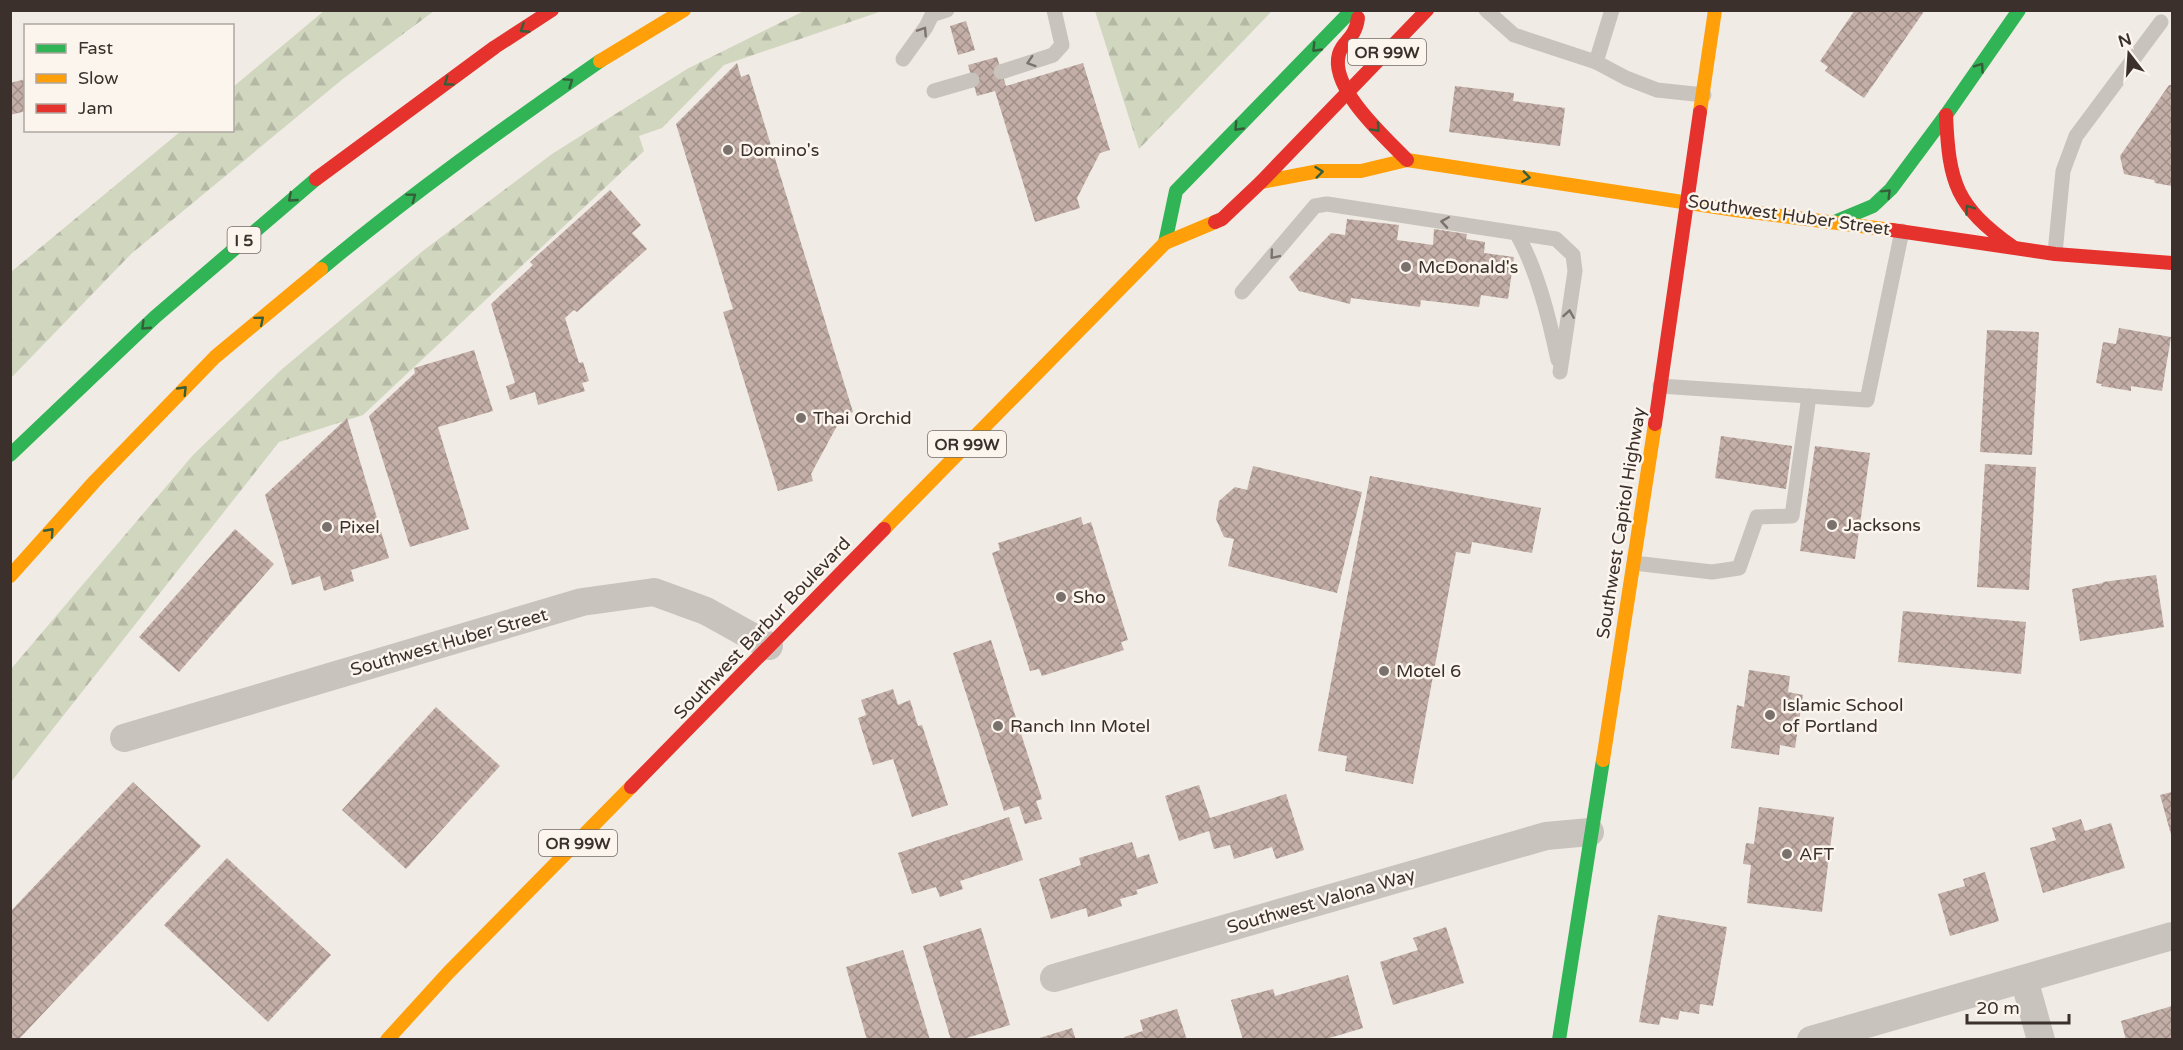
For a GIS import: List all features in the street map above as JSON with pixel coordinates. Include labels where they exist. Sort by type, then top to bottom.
[{"type":"main road","name":"I 5","points":[[10,455],[154,317],[300,191],[495,47],[552,10]]},
{"type":"main road","points":[[10,576],[95,481],[215,357],[353,242],[507,125],[610,54],[684,10]]},
{"type":"main road","name":"OR 99W","points":[[1165,243],[1176,191],[1352,10]]},
{"type":"main road","points":[[1359,10],[1355,34],[1339,55],[1338,68],[1348,93],[1373,125],[1407,160]]},
{"type":"main road","name":"Southwest Barbur Boulevard","points":[[387,1040],[448,973],[1165,243],[1222,219],[1262,182],[1427,10]]},
{"type":"main road","name":"Southwest Capitol Highway","points":[[1559,1040],[1634,563],[1715,10]]},
{"type":"main road","points":[[1837,221],[1873,206],[1892,189],[2019,10]]},
{"type":"main road","points":[[495,47],[509,20]]},
{"type":"main road","points":[[1946,115],[1951,165],[1964,203],[1978,220],[2013,247]]},
{"type":"main road","points":[[1262,182],[1319,171],[1361,171],[1407,160]]},
{"type":"main road","name":"Southwest Huber Street","points":[[1407,160],[1736,210],[1837,221],[2055,253],[2115,260],[2172,263]]},
{"type":"street","name":"Southwest Huber Street","points":[[124,738],[582,602],[654,592],[706,610],[769,646]]},
{"type":"street","name":"Southwest Valona Way","points":[[1054,978],[1546,836],[1590,832]]},
{"type":"street","points":[[1811,1040],[2172,936]]},
{"type":"street","points":[[2024,979],[2041,1040]]},
{"type":"lane","points":[[903,59],[932,15],[947,10]]},
{"type":"lane","points":[[1002,72],[1053,55],[1062,45],[1054,10]]},
{"type":"lane","points":[[1486,10],[1514,35],[1596,62],[1626,78],[1657,90],[1704,95]]},
{"type":"lane","points":[[1596,62],[1612,10]]},
{"type":"lane","points":[[2055,253],[2063,171],[2076,136],[2161,22]]},
{"type":"lane","points":[[934,91],[972,80]]},
{"type":"lane","points":[[1242,292],[1315,206],[1327,204],[1556,240],[1573,255],[1575,271],[1560,372],[1549,320],[1528,255],[1517,234]]},
{"type":"lane","points":[[1660,386],[1867,400],[1902,231]]},
{"type":"lane","points":[[1634,563],[1712,572],[1739,568],[1757,518],[1792,516],[1809,396]]},
{"type":"green space","points":[[325,10],[434,11],[344,78],[131,254],[11,378],[11,272],[180,132],[234,132],[234,86]]},
{"type":"green space","points":[[1095,10],[1272,11],[1139,149]]},
{"type":"green space","points":[[804,11],[882,11],[724,65],[662,128],[639,136],[644,151],[363,415],[279,442],[11,782],[11,669],[193,455],[281,370],[424,250],[552,154],[687,69]]},
{"type":"building","points":[[1855,10],[1925,10],[1864,98],[1825,71],[1828,67],[1820,61]]},
{"type":"building","points":[[966,21],[975,50],[958,55],[950,26]]},
{"type":"building","points":[[997,57],[1006,86],[1083,63],[1110,150],[1100,153],[1077,198],[1080,208],[1035,222],[995,91],[977,96],[968,65]]},
{"type":"building","points":[[737,63],[741,77],[749,74],[853,412],[845,415],[847,422],[838,424],[811,474],[813,481],[778,491],[723,312],[733,309],[676,124]]},
{"type":"building","points":[[24,80],[24,112],[10,115],[10,83]]},
{"type":"building","points":[[2169,85],[2172,85],[2172,186],[2124,174],[2120,156]]},
{"type":"building","points":[[1455,86],[1514,93],[1513,101],[1565,108],[1560,146],[1449,132]]},
{"type":"building","points":[[610,190],[641,225],[632,233],[647,249],[577,312],[574,310],[565,318],[579,363],[583,362],[589,381],[582,383],[585,391],[538,405],[535,392],[510,400],[506,386],[515,383],[491,304],[533,265],[530,262]]},
{"type":"building","name":"McDonald's","points":[[1347,219],[1399,225],[1397,240],[1433,245],[1434,229],[1467,234],[1466,239],[1485,242],[1484,253],[1514,257],[1508,299],[1481,295],[1479,307],[1421,300],[1420,307],[1351,298],[1350,304],[1299,291],[1289,277],[1331,233],[1345,235]]},
{"type":"building","points":[[2119,328],[2171,337],[2162,391],[2131,386],[2131,391],[2101,386],[2102,384],[2096,383],[2103,342],[2116,344]]},
{"type":"building","points":[[1987,330],[2039,332],[2032,455],[1980,452]]},
{"type":"building","points":[[474,350],[493,411],[438,427],[469,529],[410,547],[369,416],[415,373],[414,368]]},
{"type":"building","name":"Pixel","points":[[347,418],[389,558],[351,570],[354,581],[324,591],[320,576],[292,585],[265,495]]},
{"type":"building","points":[[1721,436],[1792,446],[1786,489],[1715,478]]},
{"type":"building","name":"Jacksons","points":[[1815,446],[1870,453],[1855,559],[1800,551]]},
{"type":"building","points":[[1985,464],[2036,467],[2029,590],[1977,587]]},
{"type":"building","points":[[1253,466],[1362,492],[1337,593],[1228,566],[1234,539],[1224,537],[1216,519],[1219,501],[1235,487],[1247,490]]},
{"type":"building","name":"Motel 6","points":[[1370,476],[1541,508],[1532,553],[1472,542],[1470,554],[1456,552],[1413,784],[1345,771],[1347,756],[1318,751]]},
{"type":"building","name":"Sho","points":[[1081,517],[1083,525],[1091,522],[1128,640],[1121,642],[1124,650],[1042,676],[1039,669],[1030,671],[992,553],[1000,550],[998,543]]},
{"type":"building","points":[[235,529],[274,564],[179,672],[139,637]]},
{"type":"building","points":[[2156,575],[2164,627],[2080,641],[2072,589],[2103,582]]},
{"type":"building","points":[[1903,611],[2026,622],[2021,674],[1898,662]]},
{"type":"building","name":"Ranch Inn Motel","points":[[991,640],[1042,799],[1036,801],[1042,819],[1025,824],[1019,806],[1004,811],[953,653]]},
{"type":"building","points":[[1749,670],[1790,676],[1788,692],[1803,695],[1795,748],[1780,745],[1779,755],[1731,748],[1737,705],[1744,707]]},
{"type":"building","points":[[893,689],[898,705],[910,700],[918,726],[922,725],[948,805],[912,817],[893,759],[873,765],[858,718],[866,715],[861,700]]},
{"type":"building","points":[[436,707],[500,766],[406,869],[342,810]]},
{"type":"building","points":[[133,782],[201,846],[18,1040],[10,1040],[10,912]]},
{"type":"building","points":[[1199,785],[1210,818],[1286,794],[1304,850],[1276,859],[1272,847],[1234,859],[1230,845],[1214,849],[1209,831],[1179,841],[1165,796]]},
{"type":"building","points":[[2172,792],[2172,838],[2160,795]]},
{"type":"building","name":"AFT","points":[[1759,807],[1834,817],[1822,912],[1747,903],[1751,865],[1743,864],[1746,843],[1754,844]]},
{"type":"building","points":[[1009,817],[1023,860],[960,881],[963,889],[940,897],[936,887],[912,894],[898,853]]},
{"type":"building","points":[[2081,819],[2085,831],[2111,823],[2125,868],[2043,893],[2030,848],[2056,840],[2052,828]]},
{"type":"building","points":[[1132,842],[1137,858],[1149,854],[1158,883],[1136,890],[1138,894],[1120,899],[1122,906],[1088,917],[1086,908],[1051,919],[1039,879],[1081,865],[1079,858]]},
{"type":"building","points":[[227,858],[331,955],[268,1022],[164,925]]},
{"type":"building","points":[[1985,872],[1999,921],[1950,936],[1938,894],[1965,886],[1963,879]]},
{"type":"building","points":[[1658,915],[1727,927],[1713,1006],[1700,1004],[1699,1014],[1680,1011],[1678,1020],[1661,1017],[1659,1025],[1639,1022]]},
{"type":"building","points":[[1446,927],[1464,983],[1393,1005],[1380,962],[1418,950],[1413,938]]},
{"type":"building","points":[[981,928],[1010,1025],[960,1040],[951,1040],[923,946]]},
{"type":"building","points":[[903,950],[930,1040],[867,1040],[846,967]]},
{"type":"building","points":[[1348,975],[1363,1028],[1323,1040],[1243,1040],[1231,1000],[1273,989],[1275,996]]},
{"type":"building","points":[[2172,1006],[2172,1040],[2126,1040],[2121,1021]]},
{"type":"building","points":[[1177,1009],[1187,1040],[1125,1040],[1124,1037],[1143,1031],[1140,1020]]},
{"type":"building","points":[[1072,1028],[1076,1040],[1036,1040],[1036,1039]]},
{"type":"traffic: fast","points":[[1165,243],[1176,191],[1352,10]]},
{"type":"traffic: fast","points":[[1837,221],[1873,206],[1891,189],[2019,10]]},
{"type":"traffic: fast","points":[[321,269],[458,162],[600,61]]},
{"type":"traffic: fast","points":[[10,455],[155,317],[316,179]]},
{"type":"traffic: fast","points":[[1559,1040],[1603,760]]},
{"type":"traffic: slow","points":[[600,61],[684,10]]},
{"type":"traffic: slow","points":[[1700,112],[1715,10]]},
{"type":"traffic: slow","points":[[1407,160],[1735,210],[1892,230]]},
{"type":"traffic: slow","points":[[1261,182],[1319,171],[1361,171],[1407,160]]},
{"type":"traffic: slow","points":[[884,529],[1165,243],[1215,222]]},
{"type":"traffic: slow","points":[[10,576],[95,481],[215,357],[321,269]]},
{"type":"traffic: slow","points":[[1603,760],[1655,424]]},
{"type":"traffic: slow","points":[[387,1040],[448,973],[631,787]]},
{"type":"traffic: jam","points":[[316,179],[495,47],[552,10]]},
{"type":"traffic: jam","points":[[1215,222],[1222,219],[1261,182],[1427,10]]},
{"type":"traffic: jam","points":[[1358,18],[1352,35],[1339,54],[1338,67],[1342,82],[1361,112],[1407,160]]},
{"type":"traffic: jam","points":[[1655,424],[1700,112]]},
{"type":"traffic: jam","points":[[1946,115],[1950,159],[1959,192],[1979,219],[2013,247]]},
{"type":"traffic: jam","points":[[1892,230],[2055,254],[2172,263]]},
{"type":"traffic: jam","points":[[631,787],[884,529]]},
{"type":"place","name":"Domino's","points":[[728,150]]},
{"type":"place","name":"McDonald's","points":[[1406,267]]},
{"type":"place","name":"Thai Orchid","points":[[801,418]]},
{"type":"place","name":"Jacksons","points":[[1832,525]]},
{"type":"place","name":"Pixel","points":[[327,527]]},
{"type":"place","name":"Sho","points":[[1061,597]]},
{"type":"place","name":"Motel 6","points":[[1384,671]]},
{"type":"place","name":"Islamic School of Portland","points":[[1770,715]]},
{"type":"place","name":"Ranch Inn Motel","points":[[998,726]]},
{"type":"place","name":"AFT","points":[[1787,854]]}]
